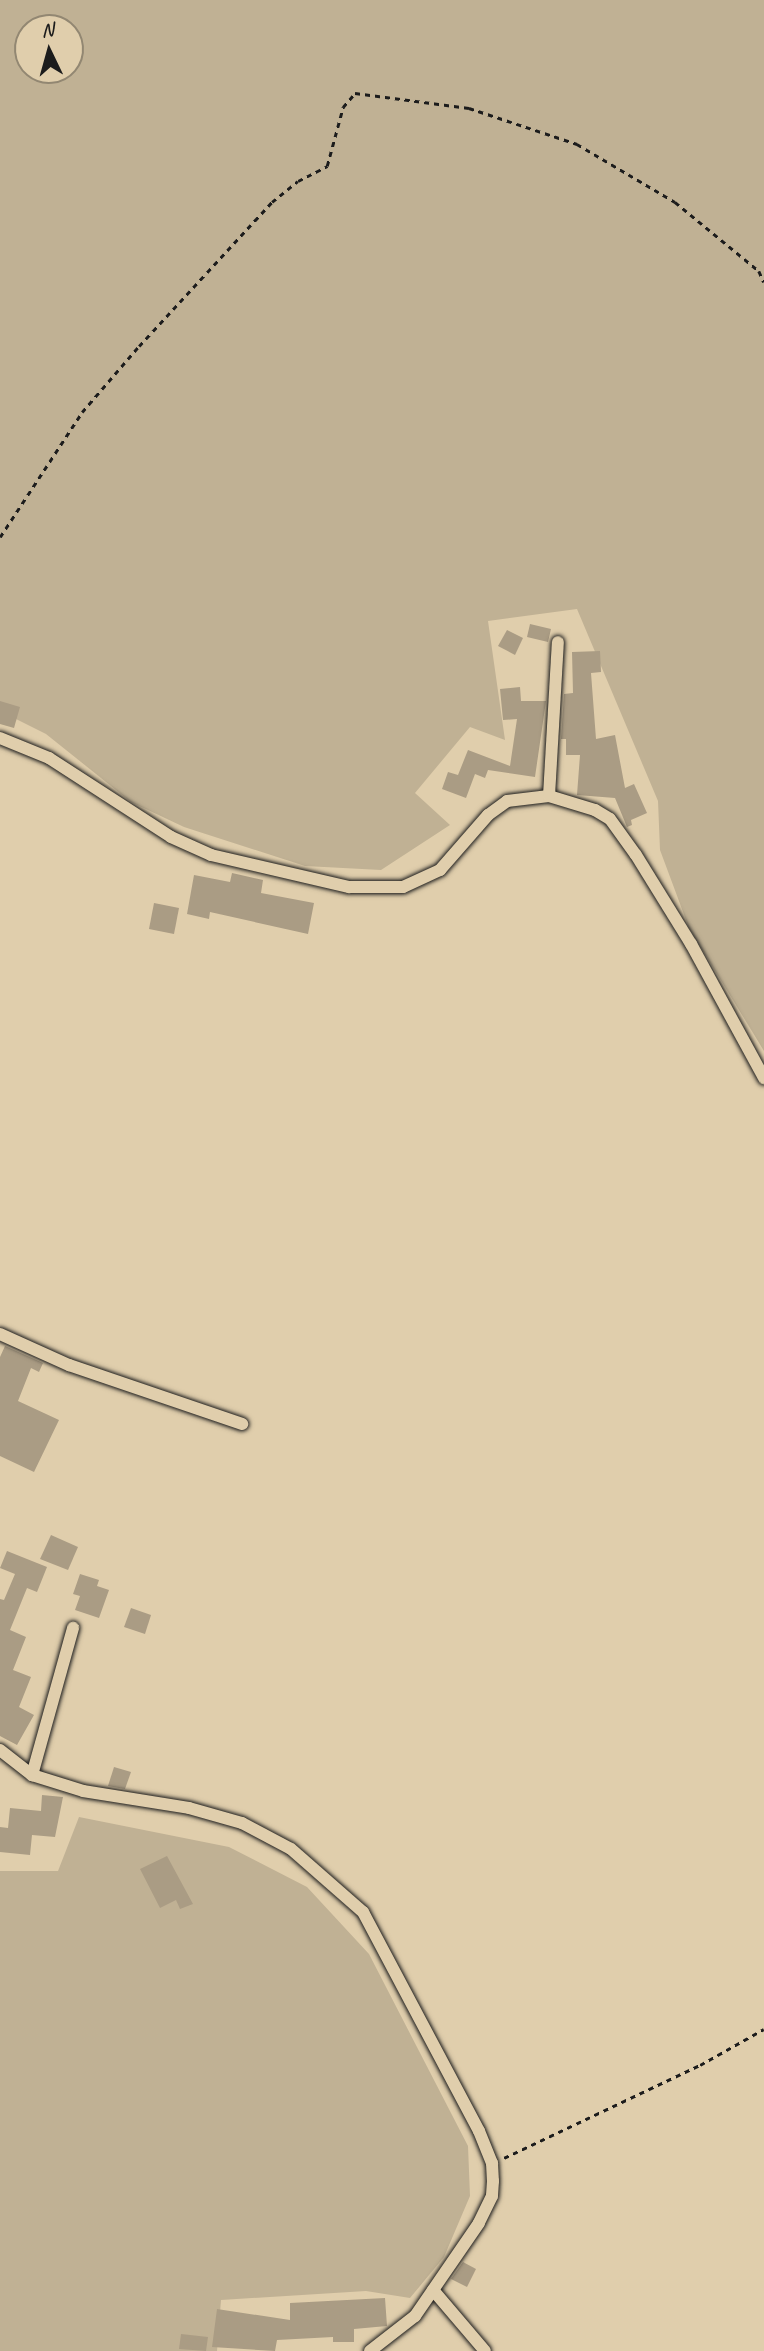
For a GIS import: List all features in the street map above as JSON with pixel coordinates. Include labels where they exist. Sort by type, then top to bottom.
[{"type":"street","points":[[549,796],[558,642]]},
{"type":"street","points":[[0,738],[49,758],[171,837],[211,855],[349,887],[403,887],[440,870],[497,807],[507,801],[549,796],[595,810],[621,832],[691,944],[764,1078]]},
{"type":"street","points":[[0,1334],[69,1365],[242,1424]]},
{"type":"street","points":[[32,1775],[73,1628]]},
{"type":"street","points":[[0,1750],[32,1775],[83,1791],[189,1808],[242,1824],[291,1849],[330,1878],[363,1912],[387,1951],[492,2163],[492,2196],[433,2290],[415,2316],[370,2351]]},
{"type":"street","points":[[433,2290],[485,2351]]},
{"type":"path","points":[[0,537],[82,412],[139,346],[272,202],[298,181],[327,166],[343,107],[355,93],[469,108],[577,144],[675,202],[759,271],[764,282]]},
{"type":"path","points":[[492,2163],[700,2065],[764,2029]]},
{"type":"shaded area","points":[[0,0],[764,0],[764,1051],[689,928],[660,850],[658,801],[577,609],[488,621],[505,740],[470,727],[415,793],[450,825],[381,870],[305,866],[184,827],[131,802],[46,734],[0,711]]},
{"type":"shaded area","points":[[79,1817],[229,1847],[307,1887],[369,1954],[468,2146],[470,2196],[444,2257],[410,2298],[366,2291],[221,2300],[217,2351],[0,2351],[0,1871],[58,1871]]},
{"type":"building","points":[[530,624],[551,629],[548,642],[527,637]]},
{"type":"building","points":[[507,630],[523,638],[515,655],[498,646]]},
{"type":"building","points":[[600,651],[601,672],[591,673],[596,739],[615,735],[625,788],[634,784],[647,813],[631,820],[632,825],[627,827],[615,798],[577,795],[580,755],[566,755],[566,739],[561,739],[564,694],[573,693],[572,652]]},
{"type":"building","points":[[520,687],[521,701],[546,701],[535,777],[488,770],[485,778],[475,774],[466,798],[442,789],[448,772],[458,775],[468,750],[510,766],[517,719],[503,720],[500,689]]},
{"type":"building","points":[[0,701],[20,707],[14,728],[0,724]]},
{"type":"building","points":[[232,873],[263,880],[261,893],[314,903],[308,934],[210,912],[209,919],[187,914],[194,875],[230,882]]},
{"type":"building","points":[[154,903],[179,908],[174,934],[149,929]]},
{"type":"building","points":[[5,1346],[43,1363],[39,1372],[31,1368],[18,1401],[59,1420],[34,1472],[0,1456],[0,1357]]},
{"type":"building","points":[[51,1535],[78,1547],[68,1570],[40,1559]]},
{"type":"building","points":[[7,1551],[47,1567],[37,1592],[27,1588],[10,1630],[26,1637],[13,1670],[31,1677],[19,1707],[34,1715],[17,1745],[0,1736],[0,1599],[4,1600],[15,1574],[0,1568]]},
{"type":"building","points":[[80,1574],[99,1580],[97,1586],[109,1590],[99,1618],[75,1610],[80,1596],[73,1594]]},
{"type":"building","points":[[131,1608],[151,1615],[145,1634],[124,1627]]},
{"type":"building","points":[[114,1767],[131,1772],[125,1789],[108,1786]]},
{"type":"building","points":[[42,1795],[63,1797],[55,1837],[32,1835],[30,1855],[0,1852],[0,1827],[8,1828],[10,1808],[41,1811]]},
{"type":"building","points":[[167,1856],[193,1904],[180,1909],[176,1900],[160,1908],[140,1869]]},
{"type":"building","points":[[463,2262],[476,2269],[467,2287],[451,2279]]},
{"type":"building","points":[[385,2298],[387,2326],[354,2329],[354,2342],[333,2342],[333,2337],[277,2340],[275,2351],[212,2347],[217,2309],[290,2320],[290,2303]]},
{"type":"building","points":[[181,2334],[208,2337],[206,2351],[179,2349]]}]
